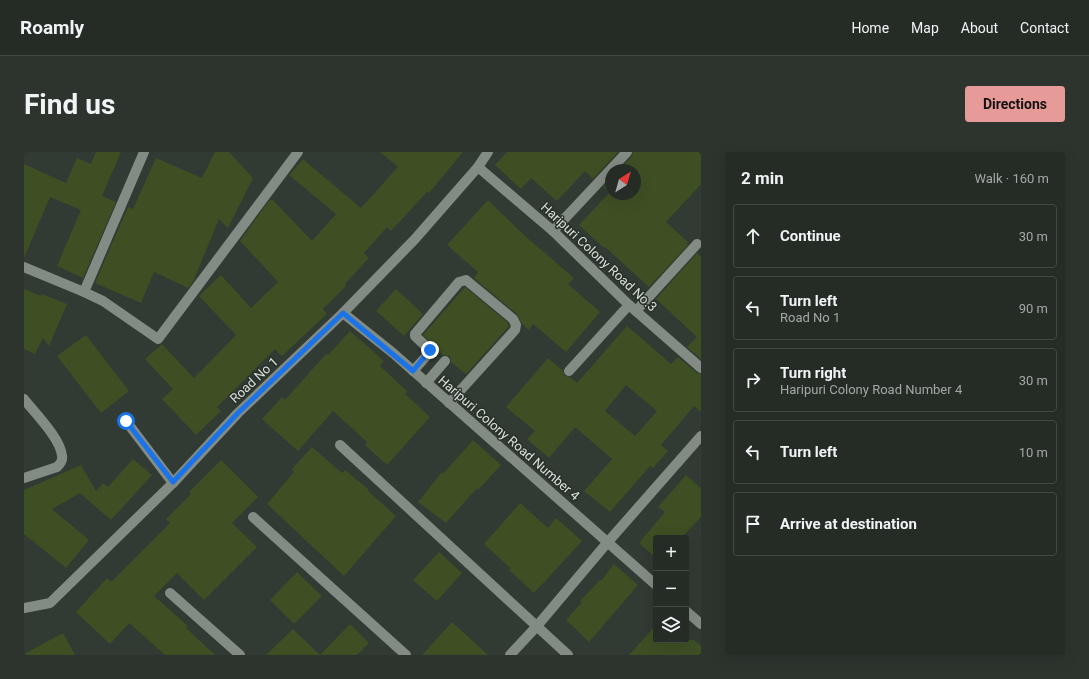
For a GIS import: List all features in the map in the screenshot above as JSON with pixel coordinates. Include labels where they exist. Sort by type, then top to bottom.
[{"type":"street","points":[[84,292],[144,152]]},
{"type":"street","points":[[24,267],[103,301],[158,339],[298,152]]},
{"type":"street","name":"Road No 1","points":[[24,608],[50,603],[173,482],[238,413],[343,313],[416,239],[478,167],[488,152]]},
{"type":"street","points":[[553,231],[627,152]]},
{"type":"street","name":"Haripuri Colony Road No.3","points":[[478,167],[553,231],[633,308],[701,368]]},
{"type":"street","points":[[569,371],[697,244]]},
{"type":"street","points":[[413,371],[431,351],[415,336],[415,334],[459,282],[466,280],[513,319],[516,328],[449,403]]},
{"type":"street","name":"Haripuri Colony Road Number 4","points":[[343,313],[413,371],[653,582]]},
{"type":"street","points":[[426,383],[445,361]]},
{"type":"street","points":[[24,399],[56,440],[62,456],[61,463],[57,467],[24,478]]},
{"type":"street","points":[[126,421],[173,482]]},
{"type":"street","points":[[510,655],[537,626],[607,542],[701,436]]},
{"type":"street","points":[[340,445],[568,655]]},
{"type":"street","points":[[253,517],[406,655]]},
{"type":"street","points":[[170,593],[240,655]]},
{"type":"street","points":[[689,614],[701,624]]},
{"type":"building","points":[[96,152],[121,152],[102,196],[116,202],[83,278],[57,266],[81,210],[50,197],[24,258],[24,164],[66,183],[77,158],[91,164]]},
{"type":"building","points":[[215,152],[229,152],[253,178],[228,228],[219,219],[193,282],[188,288],[154,272],[141,303],[95,283],[128,207],[133,209],[156,158],[202,178]]},
{"type":"building","points":[[380,152],[463,152],[429,193],[427,192],[391,231],[387,227],[364,253],[369,258],[345,284],[346,286],[323,309],[327,314],[282,356],[275,349],[217,407],[221,411],[196,435],[162,399],[173,389],[145,359],[162,344],[194,378],[236,335],[199,296],[221,275],[251,308],[278,282],[240,241],[268,202],[272,199],[312,241],[336,214],[289,175],[303,159],[361,208],[398,167]]},
{"type":"building","points":[[507,152],[618,152],[607,164],[605,164],[605,166],[593,179],[585,171],[557,201],[531,178],[521,189],[495,165]]},
{"type":"building","points":[[633,152],[701,152],[701,184],[666,222],[688,242],[688,245],[649,287],[579,225],[605,197],[605,200],[641,200],[641,164],[625,164],[632,156]]},
{"type":"building","points":[[488,200],[524,235],[574,278],[568,284],[600,312],[566,352],[533,324],[529,330],[522,324],[517,314],[474,278],[478,272],[447,245]]},
{"type":"building","points":[[697,253],[701,257],[701,359],[687,347],[697,337],[656,299]]},
{"type":"building","points":[[465,287],[508,323],[509,326],[466,374],[451,362],[450,356],[443,355],[423,335]]},
{"type":"building","points":[[24,289],[41,296],[42,294],[67,304],[49,346],[43,338],[35,354],[24,349]]},
{"type":"building","points":[[396,289],[423,314],[404,336],[376,311]]},
{"type":"building","points":[[627,326],[671,364],[678,357],[697,373],[701,374],[701,412],[694,406],[661,445],[668,451],[653,468],[650,466],[610,512],[584,491],[612,459],[575,427],[549,458],[527,439],[535,431],[506,407],[548,358],[563,371],[565,376],[570,377],[577,383]],"holes":[[[626,385],[657,411],[635,436],[605,411]]]},
{"type":"building","points":[[350,331],[384,361],[380,366],[407,391],[405,394],[430,417],[387,465],[365,445],[367,442],[333,411],[298,451],[262,419],[282,397],[285,400],[326,354],[328,355]]},
{"type":"building","points":[[86,335],[129,391],[101,413],[57,356]]},
{"type":"building","points":[[473,440],[501,465],[478,490],[477,488],[446,523],[418,502],[442,472],[443,474]]},
{"type":"building","points":[[312,447],[342,473],[345,470],[369,490],[368,491],[396,516],[344,576],[267,504],[294,472],[292,469]]},
{"type":"building","points":[[133,459],[152,475],[111,520],[80,493],[52,509],[89,540],[66,568],[24,534],[24,490],[81,465],[96,491],[103,483],[108,487]]},
{"type":"building","points":[[221,460],[258,497],[232,523],[257,547],[204,600],[177,573],[154,596],[188,626],[186,628],[215,655],[165,655],[129,623],[110,644],[76,612],[107,578],[111,582],[170,523],[166,519],[191,494],[189,492]]},
{"type":"building","points":[[686,475],[701,488],[701,517],[684,535],[653,535],[653,555],[639,543],[665,512],[658,507]]},
{"type":"building","points":[[520,503],[548,528],[556,518],[582,541],[534,593],[484,544]]},
{"type":"building","points":[[439,552],[462,573],[437,601],[413,580]]},
{"type":"building","points":[[614,564],[638,585],[589,642],[566,620],[582,602],[580,601],[600,580],[601,581]]},
{"type":"building","points":[[297,572],[322,596],[294,624],[270,600]]},
{"type":"building","points":[[452,622],[488,655],[422,655]]},
{"type":"building","points":[[350,624],[369,643],[357,655],[320,655]]},
{"type":"building","points":[[653,628],[653,643],[689,643],[689,640],[694,640],[701,646],[701,655],[629,655]]},
{"type":"building","points":[[293,629],[320,655],[266,655]]},
{"type":"building","points":[[63,633],[75,655],[24,655],[24,654]]},
{"type":"route","points":[[126,421],[173,482],[238,413],[343,313],[413,371],[429,354],[431,351],[430,350]]}]
